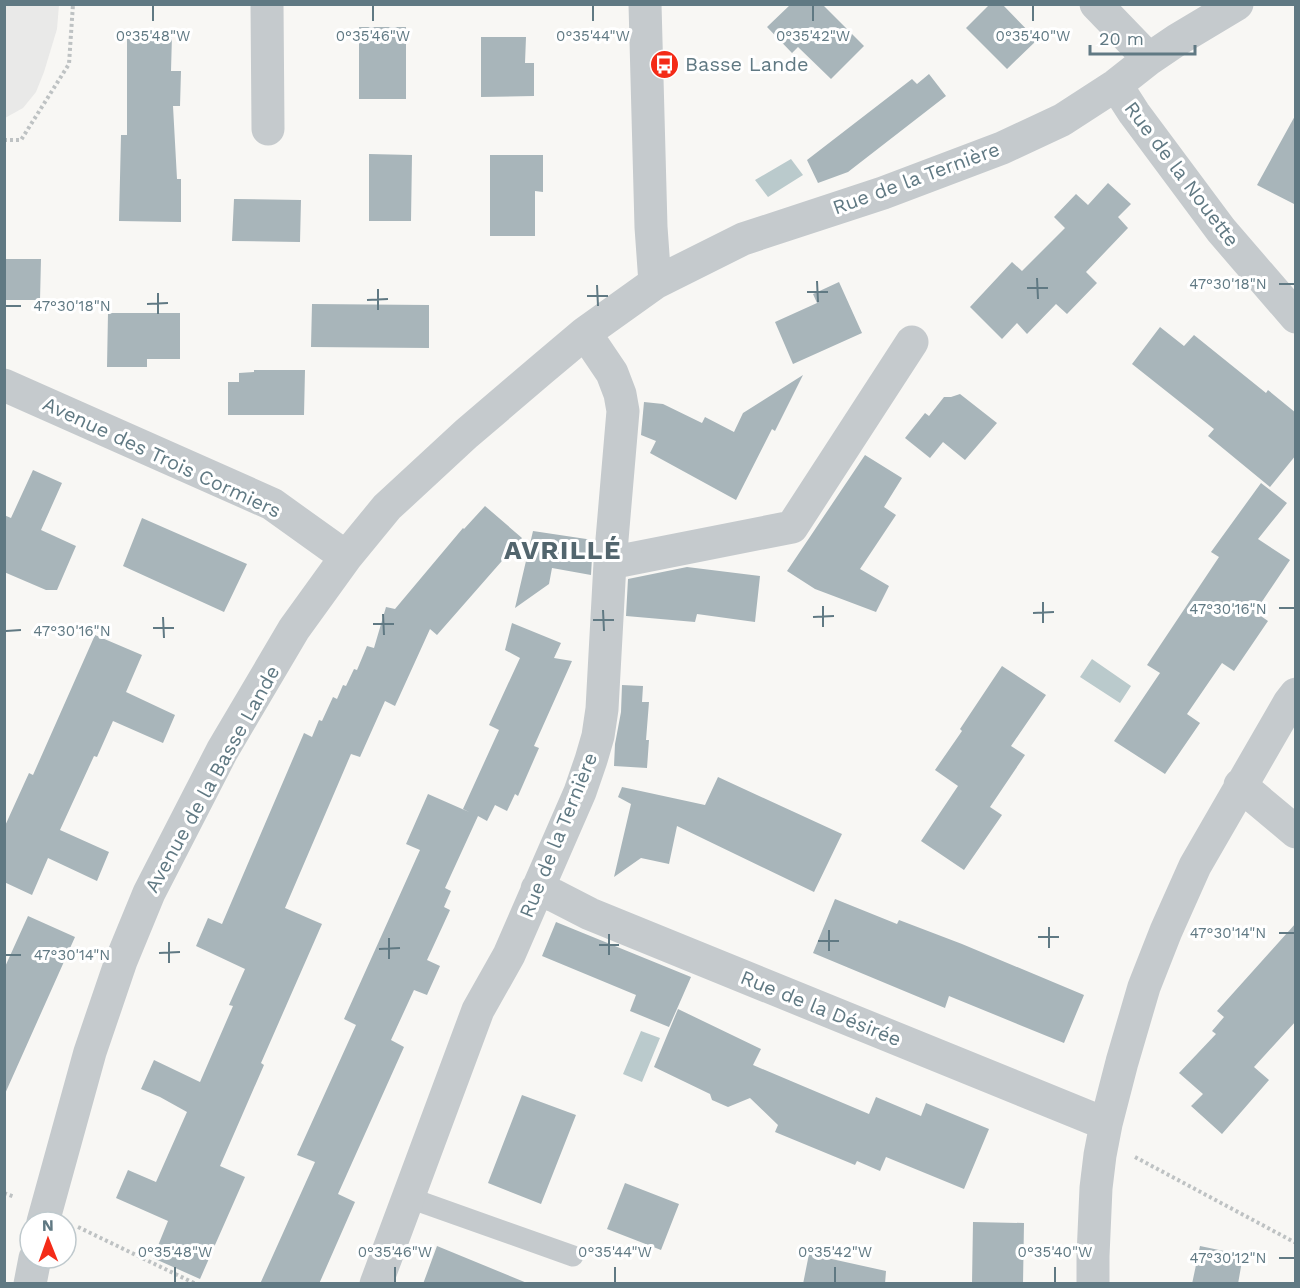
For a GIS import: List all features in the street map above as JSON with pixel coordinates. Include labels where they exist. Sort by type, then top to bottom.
[{"type":"street","points":[[267,4],[268,129]]},
{"type":"street","points":[[645,4],[651,227],[655,283]]},
{"type":"street","points":[[1096,4],[1149,59]]},
{"type":"street","name":"Rue de la Ternière","points":[[346,557],[387,507],[474,427],[585,333],[655,283],[743,239],[883,193],[1002,148],[1062,120],[1116,85],[1177,40],[1237,4]]},
{"type":"street","name":"Rue de la Nouette","points":[[1116,85],[1134,113],[1221,230],[1296,317]]},
{"type":"street","name":"Rue de la Ternière","points":[[376,1284],[478,1010],[509,955],[580,792],[598,736],[602,709],[610,563],[623,411],[620,394],[612,373],[585,333]]},
{"type":"street","points":[[610,563],[792,527],[912,342]]},
{"type":"street","name":"Avenue des Trois Cormiers","points":[[4,385],[272,504],[346,557]]},
{"type":"street","name":"Avenue de la Basse Lande","points":[[60,1210],[90,1052],[121,961],[149,893],[222,751],[294,629],[346,557]]},
{"type":"street","points":[[1093,1284],[1096,1188],[1106,1124],[1141,998],[1155,959],[1195,866],[1240,785],[1296,694]]},
{"type":"street","points":[[1240,785],[1296,832]]},
{"type":"street","name":"Rue de la Désirée","points":[[537,889],[601,919],[1106,1124]]},
{"type":"lane","points":[[407,1197],[573,1256]]},
{"type":"path","points":[[4,140],[21,140],[69,64],[73,4]]},
{"type":"path","points":[[1106,1124],[1131,1155],[1296,1243]]},
{"type":"path","points":[[78,1232],[196,1284]]},
{"type":"shaded area","points":[[5,4],[59,5],[57,29],[36,92],[23,108],[5,118]]},
{"type":"shaded area","points":[[791,159],[803,175],[768,197],[755,180]]},
{"type":"shaded area","points":[[1092,659],[1131,686],[1120,703],[1080,677]]},
{"type":"shaded area","points":[[641,1031],[660,1038],[642,1082],[623,1074]]},
{"type":"building","points":[[791,4],[822,4],[864,46],[831,79],[798,47],[792,53],[767,27]]},
{"type":"building","points":[[990,4],[1002,4],[1037,40],[1007,69],[966,28]]},
{"type":"building","points":[[359,27],[406,27],[406,99],[359,99]]},
{"type":"building","points":[[127,35],[172,35],[171,71],[181,71],[180,106],[173,106],[177,179],[181,179],[181,222],[119,221],[121,135],[127,135]]},
{"type":"building","points":[[481,37],[526,37],[525,63],[534,63],[534,96],[481,97]]},
{"type":"building","points":[[929,74],[946,96],[848,172],[818,183],[807,160],[912,79],[917,84]]},
{"type":"building","points":[[1296,114],[1296,205],[1257,185]]},
{"type":"building","points":[[369,154],[412,155],[411,221],[369,221]]},
{"type":"building","points":[[490,155],[543,155],[543,192],[535,191],[535,236],[490,236]]},
{"type":"building","points":[[1108,183],[1131,204],[1118,217],[1128,228],[1086,272],[1097,283],[1067,314],[1056,304],[1027,334],[1017,323],[1002,339],[970,307],[1012,262],[1022,271],[1065,228],[1054,217],[1076,194],[1088,205]]},
{"type":"building","points":[[234,199],[301,200],[300,242],[232,241]]},
{"type":"building","points":[[4,259],[41,259],[40,300],[4,300]]},
{"type":"building","points":[[839,282],[862,333],[793,364],[775,322],[817,303],[813,294]]},
{"type":"building","points":[[312,304],[429,305],[429,348],[311,347]]},
{"type":"building","points":[[108,313],[180,313],[180,359],[147,359],[147,367],[107,367]]},
{"type":"building","points":[[1160,327],[1184,346],[1194,335],[1266,393],[1268,390],[1296,413],[1296,455],[1270,487],[1208,436],[1214,429],[1132,364]]},
{"type":"building","points":[[254,370],[305,370],[304,415],[228,415],[228,382],[239,382],[239,373],[254,372]]},
{"type":"building","points":[[803,375],[775,431],[772,429],[736,500],[650,453],[656,441],[641,435],[644,402],[663,404],[702,423],[705,417],[734,432],[743,413]]},
{"type":"building","points":[[960,394],[997,423],[965,460],[943,442],[930,458],[905,438],[925,413],[929,416],[944,397]]},
{"type":"building","points":[[865,455],[902,478],[884,507],[896,515],[860,569],[889,586],[876,612],[815,589],[787,571]]},
{"type":"building","points":[[33,470],[62,483],[41,530],[76,546],[57,590],[46,590],[4,572],[4,515],[11,518]]},
{"type":"building","points":[[1261,483],[1287,503],[1258,539],[1290,560],[1255,612],[1268,621],[1234,671],[1222,663],[1187,714],[1200,723],[1165,774],[1114,741],[1160,673],[1147,665],[1219,557],[1211,552]]},
{"type":"building","points":[[485,506],[522,538],[437,635],[430,629],[395,706],[385,701],[360,757],[351,754],[285,908],[322,924],[261,1063],[264,1065],[220,1166],[245,1177],[200,1279],[153,1258],[168,1221],[116,1198],[128,1170],[156,1182],[187,1112],[141,1089],[154,1060],[200,1082],[233,1006],[229,1005],[245,969],[196,946],[208,918],[222,924],[304,733],[312,737],[333,697],[337,699],[354,669],[357,670],[367,646],[374,648],[386,607],[395,609],[463,528]]},
{"type":"building","points":[[142,518],[247,564],[224,612],[123,566]]},
{"type":"building","points":[[533,531],[593,540],[591,575],[552,568],[549,584],[515,608]]},
{"type":"building","points":[[687,567],[760,576],[755,622],[697,614],[695,622],[626,616],[628,579]]},
{"type":"building","points":[[512,623],[561,643],[554,658],[572,661],[534,746],[539,748],[518,796],[515,794],[507,811],[495,805],[487,821],[478,816],[445,888],[451,891],[444,907],[450,910],[427,960],[440,966],[427,995],[414,990],[391,1040],[404,1047],[338,1194],[355,1202],[319,1284],[260,1284],[315,1162],[297,1155],[356,1025],[344,1019],[420,850],[406,844],[428,794],[469,812],[463,809],[499,730],[489,725],[520,658],[505,650]]},
{"type":"building","points":[[95,635],[142,655],[126,692],[175,715],[163,743],[113,721],[60,830],[109,852],[97,881],[48,858],[32,895],[4,882],[4,828],[29,773],[33,775]]},
{"type":"building","points":[[1002,666],[1046,695],[1011,746],[1025,755],[990,807],[1002,815],[964,870],[921,841],[958,786],[935,770]]},
{"type":"building","points":[[622,685],[643,686],[642,702],[649,702],[646,740],[649,740],[647,768],[614,766]]},
{"type":"building","points":[[718,777],[842,834],[814,892],[677,826],[669,864],[641,858],[614,877],[631,804],[618,797],[622,787],[705,805]]},
{"type":"building","points":[[835,899],[897,924],[899,920],[962,944],[1084,995],[1064,1043],[949,996],[945,1008],[813,953]]},
{"type":"building","points":[[28,916],[75,937],[4,1096],[4,969]]},
{"type":"building","points":[[556,922],[691,977],[669,1027],[630,1011],[636,995],[542,956]]},
{"type":"building","points":[[1296,923],[1296,1021],[1254,1067],[1269,1080],[1222,1134],[1191,1106],[1203,1094],[1179,1073],[1216,1034],[1212,1031],[1224,1017],[1217,1011]]},
{"type":"building","points":[[678,1009],[761,1049],[753,1065],[869,1114],[876,1097],[921,1116],[926,1103],[989,1129],[964,1189],[886,1157],[880,1171],[857,1161],[855,1165],[775,1132],[778,1125],[750,1098],[728,1107],[712,1100],[710,1094],[654,1067]]},
{"type":"building","points":[[522,1095],[576,1115],[541,1204],[488,1183]]},
{"type":"building","points":[[625,1183],[679,1204],[661,1250],[607,1229]]},
{"type":"building","points":[[973,1222],[1024,1223],[1023,1284],[972,1284]]},
{"type":"building","points":[[437,1246],[527,1283],[527,1284],[423,1284]]},
{"type":"building","points":[[1200,1246],[1243,1255],[1238,1284],[1192,1284]]},
{"type":"building","points":[[809,1254],[886,1271],[885,1284],[803,1284]]},
{"type":"place","name":"Basse Lande","points":[[664,64]]},
{"type":"district","name":"AVRILLÉ","points":[[563,550]]}]
